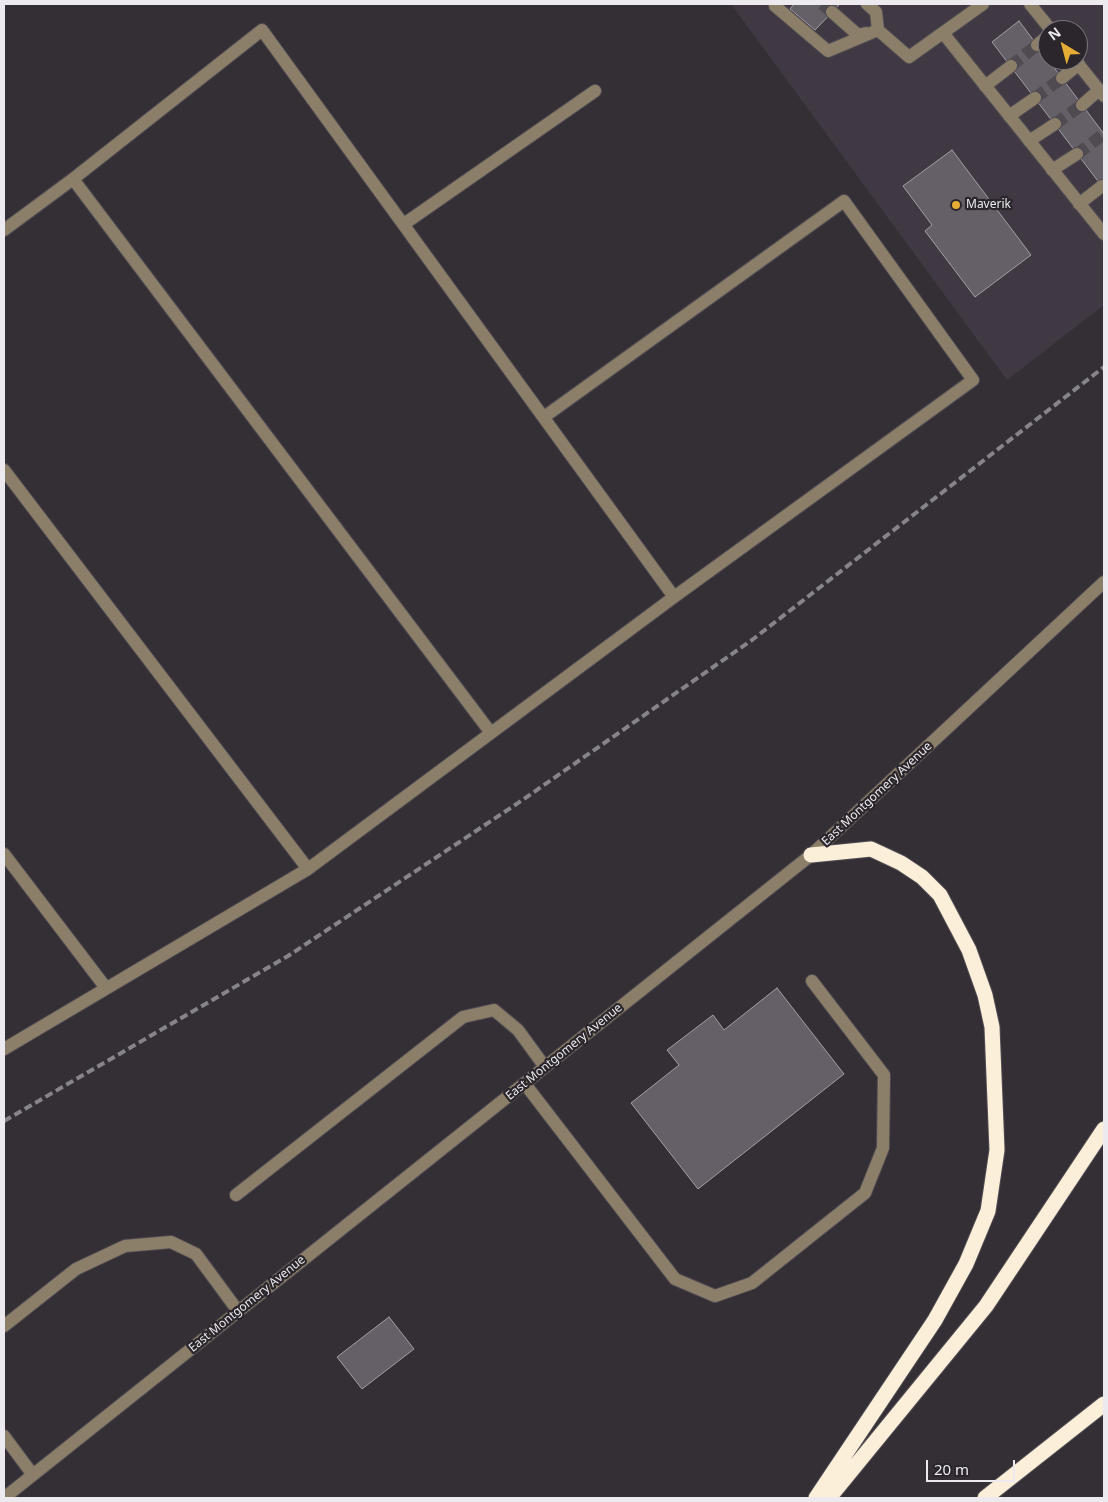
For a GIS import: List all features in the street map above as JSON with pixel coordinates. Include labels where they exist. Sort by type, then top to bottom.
[{"type":"highway","points":[[811,855],[871,849],[901,863],[922,876],[940,894],[969,950],[986,995],[992,1027],[997,1150],[988,1211],[966,1264],[935,1320],[816,1498]]},
{"type":"highway","points":[[829,1498],[986,1306],[1104,1129]]},
{"type":"highway","points":[[985,1498],[1104,1404]]},
{"type":"street","points":[[775,4],[828,51],[878,30]]},
{"type":"street","points":[[867,4],[876,12],[878,30],[909,57],[983,4]]},
{"type":"street","points":[[878,30],[881,4]]},
{"type":"street","points":[[1030,4],[1043,20]]},
{"type":"street","points":[[832,12],[858,35],[878,30]]},
{"type":"street","points":[[4,230],[73,179],[262,30],[674,597]]},
{"type":"street","points":[[943,33],[1104,234]]},
{"type":"street","points":[[985,86],[1011,66]]},
{"type":"street","points":[[1062,78],[1070,70]]},
{"type":"street","points":[[1082,105],[1102,93],[1083,70]]},
{"type":"street","points":[[404,224],[596,91]]},
{"type":"street","points":[[1009,116],[1035,98]]},
{"type":"street","points":[[1029,141],[1055,124]]},
{"type":"street","points":[[1052,170],[1077,154]]},
{"type":"street","points":[[73,179],[491,733]]},
{"type":"street","points":[[1079,204],[1102,186]]},
{"type":"street","points":[[4,1049],[308,869],[674,597],[973,380],[844,201],[544,417]]},
{"type":"street","points":[[4,470],[308,869]]},
{"type":"street","name":"East Montgomery Avenue","points":[[4,1498],[811,855],[1104,582]]},
{"type":"street","points":[[4,854],[106,988]]},
{"type":"street","points":[[525,1084],[675,1279],[715,1296],[752,1283],[865,1194],[883,1148],[884,1075],[812,981]]},
{"type":"street","points":[[236,1195],[463,1017],[494,1010],[518,1030],[545,1067]]},
{"type":"street","points":[[4,1326],[76,1269],[125,1246],[172,1242],[196,1254],[238,1311]]},
{"type":"street","points":[[4,1436],[33,1475]]},
{"type":"shaded area","points":[[731,4],[1103,4],[1104,305],[1007,380]]},
{"type":"building","points":[[794,4],[840,4],[815,30],[790,9]]},
{"type":"building","points":[[1019,21],[1038,46],[1038,70],[1056,70],[1104,134],[1104,189],[992,42]]},
{"type":"building","name":"Maverik","points":[[952,150],[1031,255],[975,297],[925,231],[932,225],[903,186]]},
{"type":"building","points":[[777,988],[844,1074],[698,1189],[631,1103],[679,1065],[667,1050],[713,1015],[724,1030]]},
{"type":"building","points":[[389,1317],[414,1349],[362,1389],[337,1357]]},
{"type":"tunnel","points":[[822,4],[832,12]]},
{"type":"tunnel","points":[[1011,66],[1037,45]]},
{"type":"tunnel","points":[[1035,98],[1062,78]]},
{"type":"tunnel","points":[[1055,124],[1082,105]]},
{"type":"tunnel","points":[[1077,154],[1104,134]]},
{"type":"railway","points":[[4,1121],[288,956],[521,801],[752,640],[1104,367]]},
{"type":"place","name":"Maverik","points":[[956,205]]}]
